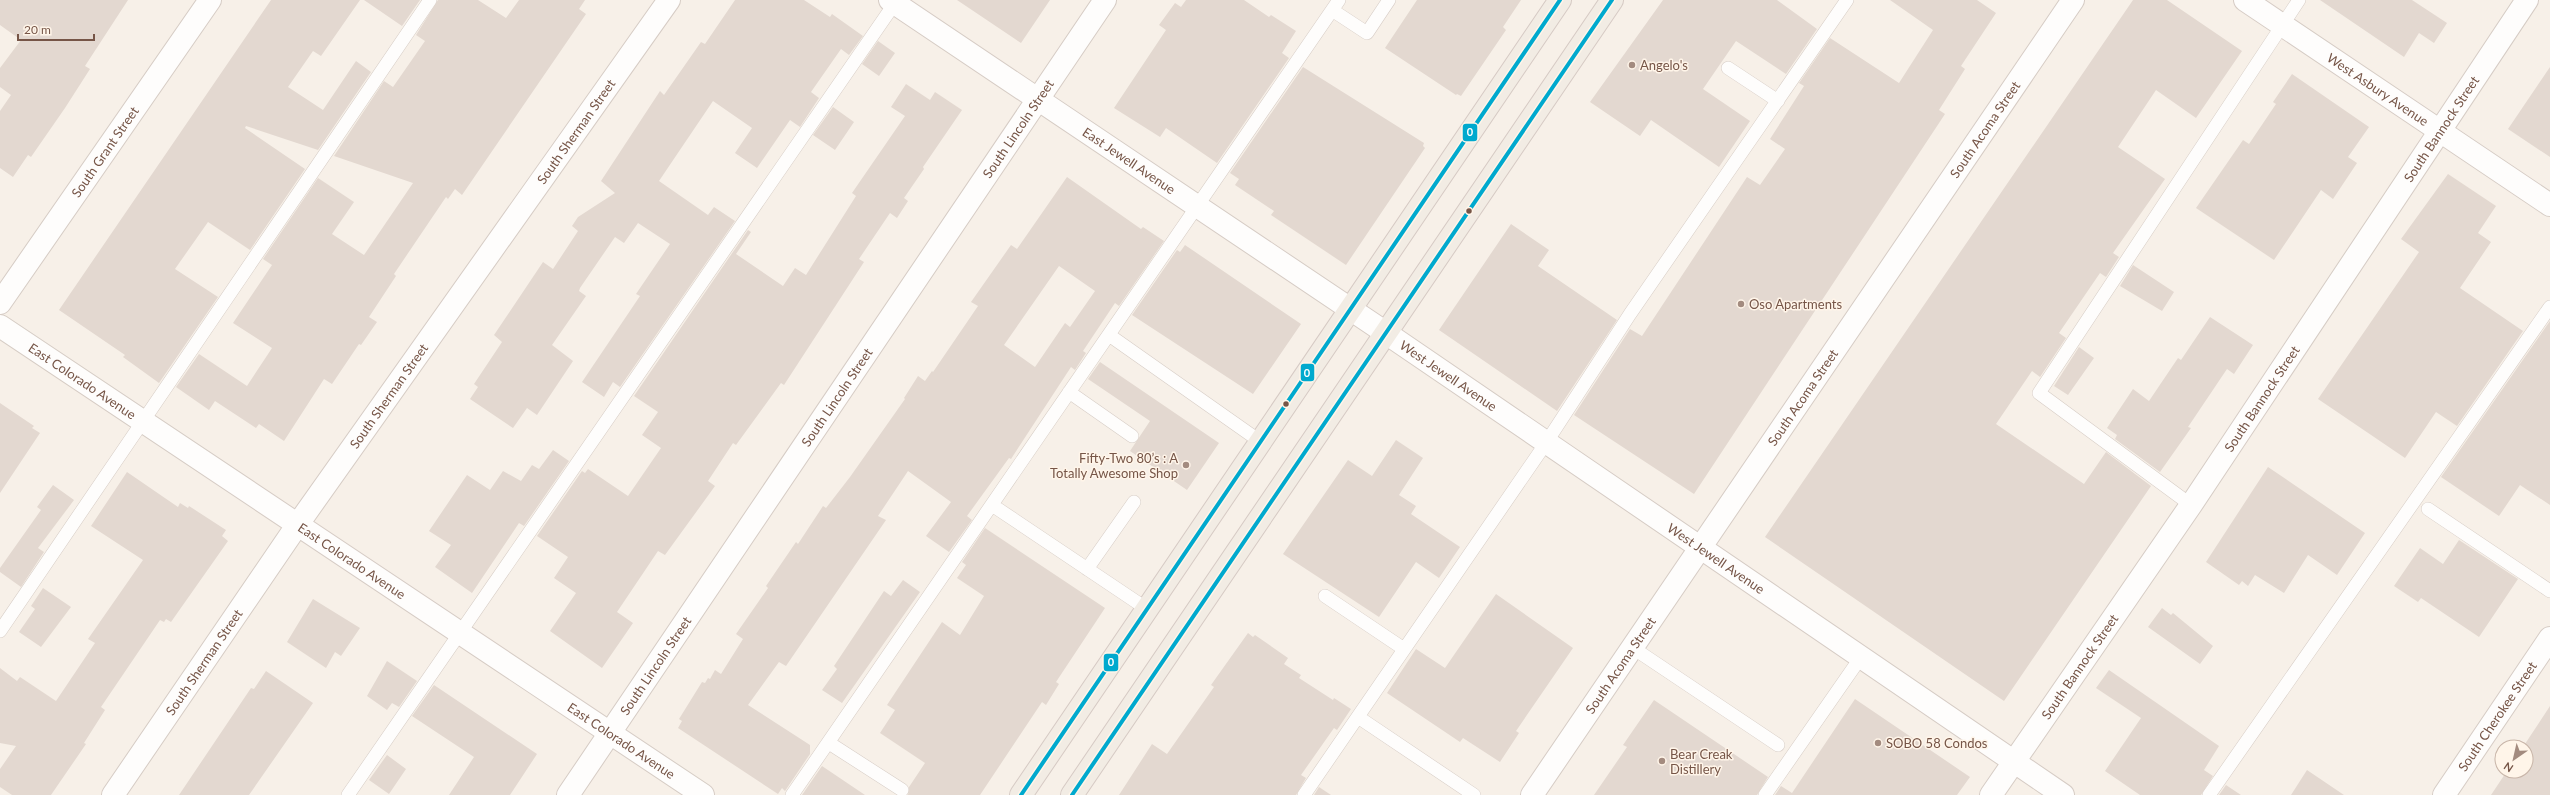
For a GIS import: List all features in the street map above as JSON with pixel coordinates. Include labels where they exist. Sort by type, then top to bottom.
[{"type":"main road","points":[[1021,795],[1560,0]]},
{"type":"main road","points":[[1072,795],[1377,327],[1612,0]]},
{"type":"street","name":"South Grant Street","points":[[0,303],[210,0]]},
{"type":"street","name":"South Sherman Street","points":[[113,795],[298,524],[669,0]]},
{"type":"street","name":"South Lincoln Street","points":[[568,795],[1105,0]]},
{"type":"street","name":"South Acoma Street","points":[[1532,795],[2074,0]]},
{"type":"street","name":"West Asbury Avenue","points":[[2245,0],[2550,204]]},
{"type":"street","name":"South Bannock Street","points":[[1992,795],[2191,505],[2527,0]]},
{"type":"street","name":"East Jewell Avenue","points":[[894,1],[1037,99],[1377,327]]},
{"type":"street","name":"East Colorado Avenue","points":[[0,326],[704,795]]},
{"type":"street","name":"West Jewell Avenue","points":[[1377,327],[2063,795]]},
{"type":"street","name":"South Cherokee Street","points":[[2444,795],[2550,638]]},
{"type":"lane","points":[[0,631],[430,0]]},
{"type":"lane","points":[[792,795],[1336,5],[1367,33],[1389,0]]},
{"type":"lane","points":[[1304,795],[1546,443],[1630,314],[1847,0]]},
{"type":"lane","points":[[2191,505],[2039,393],[2299,0]]},
{"type":"lane","points":[[348,795],[894,1]]},
{"type":"lane","points":[[1728,68],[1778,101]]},
{"type":"lane","points":[[2210,795],[2550,307]]},
{"type":"lane","points":[[1109,335],[1261,442]]},
{"type":"lane","points":[[1069,392],[1132,436]]},
{"type":"lane","points":[[1087,569],[1134,502]]},
{"type":"lane","points":[[992,505],[1147,609]]},
{"type":"lane","points":[[2428,508],[2550,591]]},
{"type":"lane","points":[[1325,596],[1404,649]]},
{"type":"lane","points":[[1633,648],[1778,745]]},
{"type":"lane","points":[[1765,795],[1861,657]]},
{"type":"lane","points":[[1358,717],[1474,795]]},
{"type":"lane","points":[[829,742],[902,790]]},
{"type":"building","points":[[0,0],[128,0],[85,66],[90,69],[65,108],[31,157],[28,155],[13,177],[0,168],[0,111],[11,95],[0,87],[0,68],[21,40],[0,25]]},
{"type":"building","points":[[271,0],[360,0],[321,56],[313,51],[288,87],[323,110],[356,61],[371,72],[318,150],[246,126],[245,128],[305,169],[250,250],[208,222],[175,269],[218,297],[159,383],[123,357],[125,355],[59,310]]},
{"type":"building","points":[[364,0],[420,0],[402,26]]},
{"type":"building","points":[[438,0],[478,0],[506,18],[519,0],[585,0],[579,9],[586,14],[462,195],[455,189],[448,199],[446,197],[394,274],[396,276],[369,317],[377,322],[361,345],[359,344],[332,384],[324,379],[284,441],[259,424],[256,428],[215,401],[209,410],[176,387],[199,354],[247,386],[272,348],[233,323],[272,265],[263,259],[318,178],[354,202],[332,234],[364,255],[413,183],[334,156],[384,81],[393,87],[425,41],[416,35]]},
{"type":"building","points":[[735,0],[804,0],[830,17],[832,14],[863,36],[849,55],[841,49],[811,92],[819,98],[800,127],[790,120],[757,168],[735,153],[752,128],[713,101],[659,181],[708,215],[714,207],[735,221],[620,387],[613,382],[604,397],[582,382],[640,296],[636,294],[670,244],[638,223],[624,243],[615,237],[580,288],[579,291],[586,296],[552,345],[573,361],[537,415],[527,408],[513,428],[470,399],[478,387],[474,384],[502,342],[494,335],[543,262],[553,269],[578,231],[572,226],[578,217],[615,193],[601,181],[660,91],[664,95],[701,42],[705,44]]},
{"type":"building","points":[[957,0],[1050,0],[1021,43]]},
{"type":"building","points":[[1186,0],[1244,0],[1269,17],[1271,15],[1296,31],[1282,53],[1289,58],[1217,163],[1166,128],[1160,137],[1114,108],[1166,30],[1159,25],[1175,3],[1181,7]]},
{"type":"building","points":[[1417,0],[1521,0],[1503,27],[1506,30],[1461,96],[1456,95],[1385,48]]},
{"type":"building","points":[[1663,0],[1777,0],[1817,29],[1786,74],[1736,41],[1703,89],[1750,121],[1719,167],[1651,120],[1640,136],[1590,102]]},
{"type":"building","name":"Oso Apartments","points":[[1890,0],[1977,0],[1996,13],[1961,66],[1965,69],[1939,110],[1945,114],[1694,494],[1574,415],[1630,329],[1642,336],[1747,177],[1760,185],[1785,149],[1770,139],[1804,86],[1799,83],[1830,38],[1899,83],[1933,30]]},
{"type":"building","points":[[2133,0],[2167,0],[2242,51],[2196,118],[2156,90],[2118,147],[2165,179],[2113,253],[2119,257],[2106,277],[2100,273],[2059,333],[2066,338],[2040,377],[2032,371],[1996,424],[2084,484],[2106,452],[2151,486],[2004,701],[1765,537]]},
{"type":"building","points":[[2320,0],[2412,0],[2447,23],[2434,43],[2419,33],[2404,57]]},
{"type":"building","points":[[878,41],[895,53],[879,76],[862,64]]},
{"type":"building","points":[[1303,67],[1424,143],[1423,146],[1425,148],[1346,265],[1271,215],[1274,211],[1235,185],[1239,179],[1230,173]]},
{"type":"building","points":[[2550,67],[2550,157],[2508,129]]},
{"type":"building","points":[[2292,74],[2369,127],[2348,157],[2357,163],[2333,199],[2321,190],[2274,260],[2196,208],[2243,140],[2249,144],[2276,104],[2273,102]]},
{"type":"building","points":[[906,84],[930,100],[935,92],[962,110],[904,198],[908,201],[897,218],[890,213],[859,259],[864,262],[784,385],[781,383],[736,445],[733,443],[708,481],[715,486],[665,555],[658,551],[617,612],[633,623],[602,668],[550,631],[576,593],[554,578],[568,557],[537,536],[582,471],[585,473],[588,469],[628,496],[661,448],[642,435],[658,412],[634,396],[748,230],[751,232],[736,254],[783,286],[795,268],[806,275],[856,196],[852,193],[905,116],[891,107]]},
{"type":"building","points":[[833,107],[854,122],[835,150],[813,135]]},
{"type":"building","points":[[2448,174],[2496,206],[2478,233],[2491,242],[2460,288],[2523,331],[2457,426],[2436,412],[2405,458],[2318,399],[2419,252],[2401,239]]},
{"type":"building","points":[[1067,177],[1141,229],[1143,227],[1164,241],[1119,306],[1115,303],[1083,351],[1086,353],[1075,370],[1071,367],[1011,459],[1009,458],[967,516],[972,520],[949,552],[926,536],[951,502],[908,471],[878,516],[886,520],[786,666],[779,662],[748,705],[810,745],[810,754],[785,791],[782,788],[778,794],[678,728],[682,721],[679,719],[702,682],[705,683],[708,678],[710,679],[715,670],[721,674],[743,639],[736,634],[768,588],[766,586],[796,542],[798,544],[823,506],[826,508],[850,477],[905,399],[904,398],[918,376],[925,381],[932,371],[933,372],[978,306],[971,302],[1011,245],[1017,249]],"holes":[[[1059,266],[1095,291],[1070,327],[1065,323],[1035,367],[1004,345]]]},
{"type":"building","points":[[1511,224],[1549,250],[1538,266],[1617,320],[1557,411],[1439,330]]},
{"type":"building","points":[[1185,245],[1301,324],[1253,394],[1132,315],[1177,250],[1180,252]]},
{"type":"building","points":[[2133,265],[2174,292],[2162,311],[2120,286]]},
{"type":"building","points":[[2210,317],[2253,345],[2234,374],[2227,369],[2188,427],[2191,428],[2160,472],[2115,439],[2117,435],[2107,428],[2133,389],[2149,401],[2178,358],[2181,360]]},
{"type":"building","points":[[2550,321],[2550,505],[2520,485],[2499,516],[2441,477]]},
{"type":"building","points":[[2079,347],[2094,358],[2068,395],[2054,386]]},
{"type":"building","points":[[1100,362],[1219,443],[1187,490],[1130,451],[1150,421],[1088,379]]},
{"type":"building","points":[[0,403],[34,426],[32,428],[40,433],[0,493]]},
{"type":"building","points":[[1396,440],[1423,458],[1399,495],[1416,506],[1411,514],[1460,547],[1439,578],[1416,562],[1379,617],[1283,554],[1348,460],[1372,476]]},
{"type":"building","points":[[553,450],[569,461],[524,526],[519,523],[472,593],[435,567],[451,545],[429,531],[467,475],[490,490],[503,471],[521,481],[532,465],[539,469]]},
{"type":"building","points":[[2268,467],[2365,533],[2337,575],[2308,555],[2284,593],[2255,575],[2248,586],[2242,581],[2239,585],[2206,562]]},
{"type":"building","points":[[127,472],[178,507],[180,503],[188,508],[189,506],[226,530],[222,536],[228,541],[171,622],[166,619],[164,622],[160,620],[101,707],[105,710],[84,743],[86,744],[51,795],[12,795],[0,787],[0,769],[16,746],[0,743],[0,668],[17,681],[20,677],[56,701],[95,643],[88,639],[143,560],[91,526]]},
{"type":"building","points":[[53,485],[74,500],[38,548],[44,552],[21,587],[0,572],[0,568],[41,510],[37,507]]},
{"type":"building","points":[[985,528],[1105,608],[1056,682],[1059,684],[1046,705],[1042,702],[980,795],[908,795],[909,787],[925,763],[880,733],[895,710],[887,705],[942,622],[960,635],[984,596],[957,578],[966,565],[962,562]]},
{"type":"building","points":[[2459,540],[2518,579],[2479,637],[2421,598],[2418,602],[2394,586],[2420,548],[2443,564]]},
{"type":"building","points":[[903,580],[920,592],[842,703],[822,690],[837,669],[834,666],[884,591],[891,596]]},
{"type":"building","points":[[43,588],[71,607],[41,647],[19,632],[35,609],[31,606]]},
{"type":"building","points":[[1496,594],[1573,648],[1516,731],[1519,733],[1500,762],[1463,738],[1460,742],[1387,693],[1416,649],[1445,668]]},
{"type":"building","points":[[313,599],[360,628],[341,656],[335,652],[326,668],[287,642]]},
{"type":"building","points":[[2162,608],[2171,615],[2173,613],[2213,646],[2200,664],[2148,627]]},
{"type":"building","points":[[1248,633],[1253,637],[1255,635],[1288,658],[1284,664],[1301,675],[1299,678],[1333,700],[1334,698],[1351,709],[1337,730],[1334,728],[1301,775],[1306,778],[1296,795],[1119,795],[1152,744],[1167,754],[1214,687],[1211,685]]},
{"type":"building","points":[[387,661],[417,681],[399,707],[392,703],[387,710],[367,696]]},
{"type":"building","points":[[2109,670],[2219,746],[2204,770],[2213,776],[2201,795],[2140,795],[2105,771],[2141,718],[2096,688]]},
{"type":"building","points":[[266,671],[313,703],[249,795],[179,795],[251,688],[254,689]]},
{"type":"building","points":[[434,685],[537,754],[510,795],[449,795],[474,757],[412,716]]},
{"type":"building","name":"SOBO 58 Condos","points":[[1855,699],[1970,777],[1957,795],[1775,795],[1781,786],[1792,793]]},
{"type":"building","points":[[1654,700],[1768,777],[1757,795],[1594,795],[1627,747],[1623,745]]},
{"type":"building","points":[[2550,706],[2550,795],[2491,795],[2502,779],[2534,779],[2534,739],[2528,739]]},
{"type":"building","points":[[387,755],[406,769],[389,794],[369,780]]},
{"type":"building","points":[[822,766],[865,795],[802,795]]},
{"type":"building","points":[[2307,770],[2344,795],[2291,795]]},
{"type":"building","points":[[2226,785],[2241,795],[2219,795]]},
{"type":"building","points":[[1319,787],[1331,795],[1314,795]]},
{"type":"transit line","name":"0","points":[[1021,795],[1560,0]]},
{"type":"transit line","name":"0","points":[[1072,795],[1612,0]]},
{"type":"place","name":"Angelo's","points":[[1632,65]]},
{"type":"place","name":"Oso Apartments","points":[[1741,304]]},
{"type":"place","name":"Fifty-Two 80’s : A Totally Awesome Shop","points":[[1186,465]]},
{"type":"place","name":"SOBO 58 Condos","points":[[1878,743]]},
{"type":"place","name":"Bear Creak Distillery","points":[[1662,761]]}]
